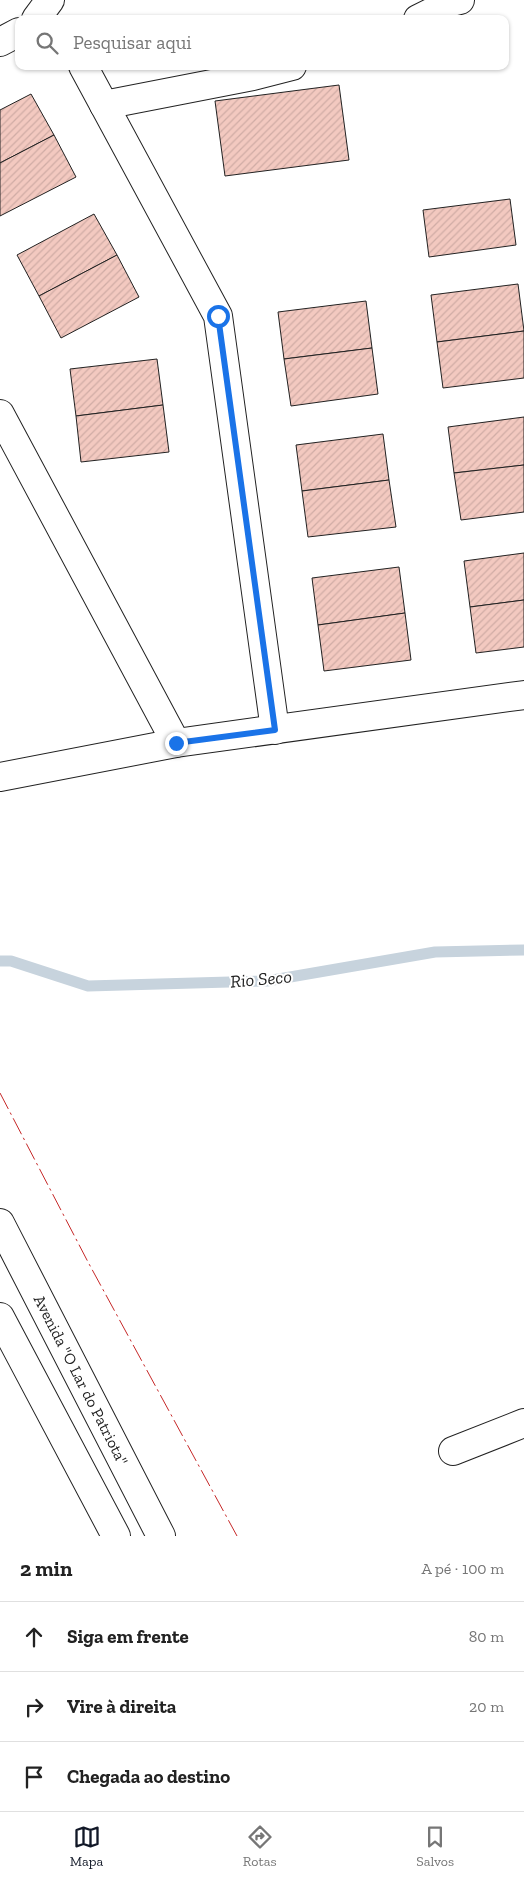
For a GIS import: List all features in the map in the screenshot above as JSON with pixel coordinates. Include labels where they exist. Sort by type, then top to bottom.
[{"type":"street","points":[[426,15],[460,0]]},
{"type":"street","points":[[0,42],[15,34]]},
{"type":"street","points":[[85,70],[218,316],[275,730]]},
{"type":"street","points":[[104,105],[276,70]]},
{"type":"street","points":[[0,414],[176,743]]},
{"type":"street","points":[[0,777],[176,743],[524,695]]},
{"type":"street","name":"Avenida \"O Lar do Patriota\"","points":[[0,1223],[161,1536]]},
{"type":"street","points":[[0,1317],[116,1536]]},
{"type":"street","points":[[453,1451],[524,1423]]},
{"type":"building","points":[[339,85],[349,160],[225,176],[215,101]]},
{"type":"building","points":[[31,94],[54,135],[0,163],[0,110]]},
{"type":"building","points":[[54,135],[76,177],[0,216],[0,163]]},
{"type":"building","points":[[510,199],[516,245],[429,257],[423,210]]},
{"type":"building","points":[[94,214],[117,255],[39,296],[17,255]]},
{"type":"building","points":[[117,255],[139,297],[61,338],[39,296]]},
{"type":"building","points":[[518,284],[524,331],[437,342],[431,295]]},
{"type":"building","points":[[366,301],[372,348],[284,359],[278,312]]},
{"type":"building","points":[[524,331],[524,378],[443,388],[437,342]]},
{"type":"building","points":[[372,348],[378,394],[291,406],[284,359]]},
{"type":"building","points":[[157,359],[163,405],[76,416],[70,369]]},
{"type":"building","points":[[163,405],[169,452],[81,462],[76,416]]},
{"type":"building","points":[[524,417],[524,465],[454,473],[448,427]]},
{"type":"building","points":[[383,434],[389,480],[302,491],[296,445]]},
{"type":"building","points":[[524,465],[524,512],[461,520],[454,473]]},
{"type":"building","points":[[389,480],[396,527],[308,537],[302,491]]},
{"type":"building","points":[[524,553],[524,600],[470,607],[464,561]]},
{"type":"building","points":[[399,567],[405,613],[318,625],[312,578]]},
{"type":"building","points":[[524,600],[524,647],[476,653],[470,607]]},
{"type":"building","points":[[405,613],[411,660],[324,671],[318,625]]},
{"type":"waterway","name":"Rio Seco","points":[[0,961],[11,961],[88,986],[267,981],[435,952],[524,950]]},
{"type":"power","points":[[0,1093],[88,1262],[237,1536]]},
{"type":"route","points":[[176,743],[275,730],[218,316]]}]
